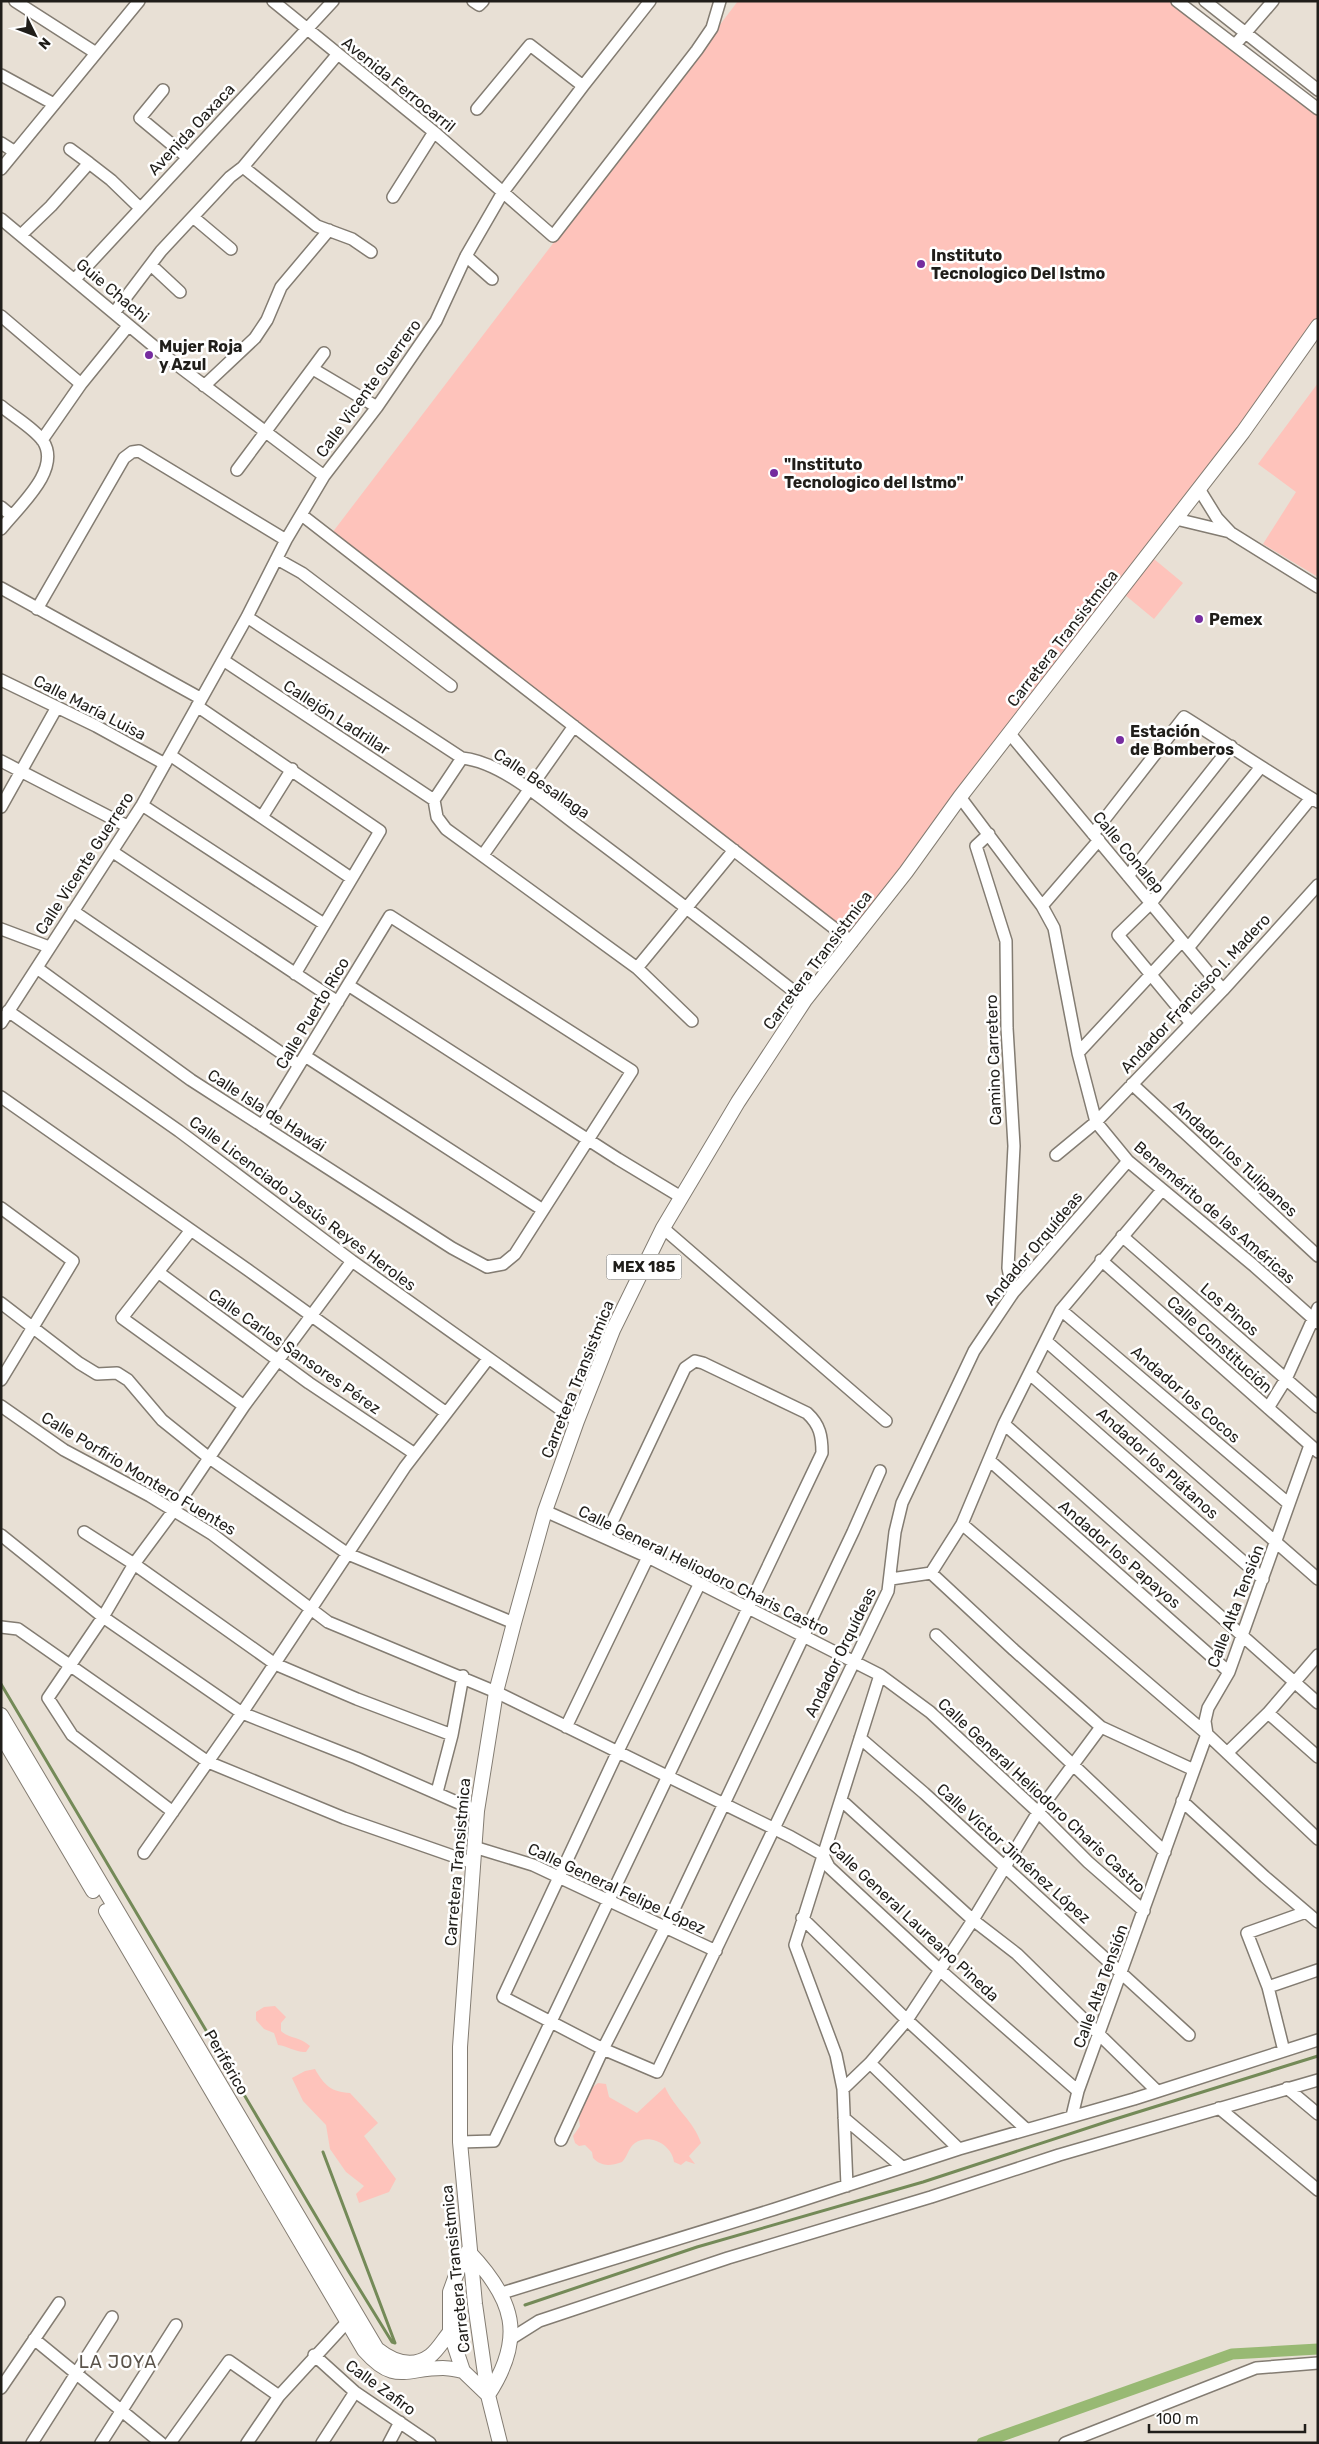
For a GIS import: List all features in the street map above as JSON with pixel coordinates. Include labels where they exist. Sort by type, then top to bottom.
[{"type":"main road","name":"Carretera Transistmica","points":[[500,2443],[488,2395],[468,2251],[460,2142],[460,2047],[474,1848],[477,1811],[496,1692],[545,1511],[577,1421],[614,1330],[663,1228],[738,1102],[805,1000],[852,942],[960,797],[1248,425],[1318,326]]},
{"type":"main road","name":"Periférico","points":[[1,1715],[364,2350],[376,2363],[387,2364]]},
{"type":"main road","name":"Periférico","points":[[1,1735],[168,2006]]},
{"type":"main road","name":"Periférico","points":[[177,2022],[387,2364]]},
{"type":"main road","points":[[468,2251],[485,2269],[502,2293],[510,2320],[512,2338],[498,2380],[488,2395],[463,2371],[450,2332],[450,2292],[458,2270],[468,2251]]},
{"type":"main road","points":[[387,2364],[410,2364],[430,2356],[450,2332]]},
{"type":"main road","points":[[387,2364],[395,2372],[411,2373],[444,2368],[463,2371]]},
{"type":"street","points":[[15,1],[96,53]]},
{"type":"street","points":[[1,169],[139,1]]},
{"type":"street","name":"Avenida Ferrocarril","points":[[273,1],[434,132],[553,236],[697,50],[712,28],[720,1]]},
{"type":"street","name":"Avenida Oaxaca","points":[[75,279],[187,156],[333,1]]},
{"type":"street","points":[[473,1],[479,5],[483,1]]},
{"type":"street","name":"Calle Vicente Guerrero","points":[[4,1016],[142,804],[247,617],[286,540],[302,516],[324,476],[377,407],[436,322],[466,256],[503,192],[650,1]]},
{"type":"street","points":[[1177,1],[1318,109]]},
{"type":"street","points":[[1205,1],[1318,90]]},
{"type":"street","points":[[1235,45],[1273,1]]},
{"type":"street","points":[[477,109],[530,45],[583,86]]},
{"type":"street","points":[[114,313],[151,265],[230,177],[243,167],[337,54]]},
{"type":"street","points":[[1,74],[54,104]]},
{"type":"street","points":[[164,90],[140,118],[187,156]]},
{"type":"street","points":[[393,197],[434,132]]},
{"type":"street","points":[[1,142],[15,152]]},
{"type":"street","points":[[70,149],[111,180],[140,208]]},
{"type":"street","points":[[22,234],[51,206],[89,163]]},
{"type":"street","points":[[243,167],[317,226],[352,240],[371,252]]},
{"type":"street","points":[[193,217],[231,249]]},
{"type":"street","name":"Guie Chachi","points":[[1,219],[22,234],[128,326],[324,476]]},
{"type":"street","points":[[204,386],[255,338],[266,320],[281,287],[329,230]]},
{"type":"street","points":[[466,256],[492,279]]},
{"type":"street","points":[[151,265],[180,292]]},
{"type":"street","points":[[1,316],[81,384]]},
{"type":"street","points":[[42,440],[81,384],[128,326]]},
{"type":"street","points":[[237,470],[324,353]]},
{"type":"street","points":[[313,369],[377,407]]},
{"type":"street","points":[[1,406],[42,440],[48,451],[50,461],[46,473],[1,529]]},
{"type":"street","points":[[37,609],[124,458],[132,452],[139,452],[286,540]]},
{"type":"street","points":[[1199,489],[1217,518],[1231,532],[1318,587]]},
{"type":"street","points":[[1,507],[12,516]]},
{"type":"street","points":[[302,516],[852,942]]},
{"type":"street","points":[[1176,519],[1231,532]]},
{"type":"street","points":[[277,559],[302,573],[451,686]]},
{"type":"street","points":[[1,588],[199,702],[380,831],[295,974]]},
{"type":"street","name":"Calle Besallaga","points":[[247,617],[462,758],[475,759],[496,769],[529,790],[689,908],[805,1000]]},
{"type":"street","name":"Callejón Ladrillar","points":[[223,660],[434,800]]},
{"type":"street","name":"Calle María Luisa","points":[[1,680],[167,760],[262,817],[351,878]]},
{"type":"street","points":[[1,807],[57,707]]},
{"type":"street","points":[[1042,906],[1096,837],[1184,717],[1231,746],[1260,768],[1314,800],[1185,944],[1151,973],[1078,1053]]},
{"type":"street","points":[[483,855],[574,726]]},
{"type":"street","name":"Calle Conalep","points":[[1010,734],[1223,990]]},
{"type":"street","points":[[1128,876],[1231,746]]},
{"type":"street","points":[[462,758],[434,800],[437,816],[446,829],[637,968],[692,1021]]},
{"type":"street","points":[[1,761],[127,826]]},
{"type":"street","points":[[1190,1022],[1118,935],[1151,903],[1260,768]]},
{"type":"street","points":[[262,817],[292,769]]},
{"type":"street","name":"Benemérito de las Américas","points":[[960,797],[1042,906],[1054,928],[1078,1053],[1096,1122],[1128,1161],[1253,1265],[1315,1321]]},
{"type":"street","points":[[142,804],[324,924]]},
{"type":"street","name":"Camino Carretero","points":[[989,834],[976,846],[1006,941],[1007,1028],[1014,1146],[1008,1268],[1013,1293]]},
{"type":"street","points":[[637,968],[689,908],[734,850]]},
{"type":"street","points":[[112,852],[338,1002]]},
{"type":"street","name":"Andador Francisco I. Madero","points":[[1056,1155],[1096,1122],[1190,1022],[1223,990],[1318,885]]},
{"type":"street","points":[[73,911],[302,1061],[543,1210],[588,1140]]},
{"type":"street","name":"Calle Puerto Rico","points":[[262,1126],[390,916],[632,1071],[588,1140]]},
{"type":"street","points":[[1,929],[49,947]]},
{"type":"street","name":"Calle Isla de Hawái","points":[[37,968],[191,1080],[452,1248],[487,1267],[503,1264],[515,1254],[543,1210]]},
{"type":"street","points":[[348,985],[588,1140],[681,1196]]},
{"type":"street","name":"Calle Licenciado Jesús Reyes Heroles","points":[[4,1016],[179,1131],[352,1261],[577,1421]]},
{"type":"street","name":"Andador los Tulipanes","points":[[1132,1084],[1318,1256]]},
{"type":"street","points":[[1,1097],[311,1315],[445,1412]]},
{"type":"street","name":"Andador Orquídeas","points":[[603,2049],[657,2072],[888,1591],[891,1579],[894,1532],[902,1503],[974,1351],[1013,1293],[1128,1161]]},
{"type":"street","points":[[891,1579],[931,1573],[962,1524],[1004,1424],[1061,1310],[1101,1260],[1162,1190]]},
{"type":"street","points":[[1,1208],[73,1261],[1,1380]]},
{"type":"street","points":[[663,1228],[886,1421]]},
{"type":"street","points":[[191,1230],[122,1318],[244,1406]]},
{"type":"street","name":"Los Pinos","points":[[1122,1236],[1318,1407]]},
{"type":"street","name":"Calle Constitución","points":[[1101,1260],[1314,1448]]},
{"type":"street","points":[[173,1812],[72,1735],[48,1698],[103,1617],[134,1564],[174,1510],[208,1457],[352,1261]]},
{"type":"street","name":"Calle Carlos Sansores Pérez","points":[[158,1272],[309,1383],[415,1454]]},
{"type":"street","points":[[1,1303],[79,1363],[97,1374],[117,1373],[128,1380],[162,1420],[208,1457],[348,1554],[514,1622]]},
{"type":"street","points":[[1268,1408],[1286,1379],[1315,1321],[1318,1308]]},
{"type":"street","name":"Andador los Cocos","points":[[1061,1310],[1289,1504]]},
{"type":"street","points":[[1046,1341],[1318,1579]]},
{"type":"street","points":[[144,1854],[242,1713],[415,1454],[445,1412],[488,1359]]},
{"type":"street","points":[[460,2142],[494,2141],[822,1454],[822,1439],[818,1423],[807,1413],[704,1363],[695,1361],[685,1368],[605,1537]]},
{"type":"street","name":"Andador los Plátanos","points":[[1030,1374],[1263,1579]]},
{"type":"street","name":"Calle Porfirio Montero Fuentes","points":[[1,1406],[64,1450],[174,1510],[212,1534],[328,1622],[463,1676],[496,1692]]},
{"type":"street","points":[[1004,1424],[1318,1703]]},
{"type":"street","name":"Calle Alta Tensión","points":[[1072,2116],[1078,2091],[1100,2035],[1207,1734],[1205,1721],[1208,1708],[1229,1672],[1289,1504],[1314,1448]]},
{"type":"street","name":"Andador los Papayos","points":[[988,1460],[1229,1672]]},
{"type":"street","points":[[561,2140],[603,2049],[665,1928],[801,1636],[853,1532],[880,1471]]},
{"type":"street","name":"Calle General Heliodoro Charis Castro","points":[[545,1511],[648,1557],[699,1585],[880,1675],[930,1712],[1038,1812],[1088,1862],[1144,1911]]},
{"type":"street","points":[[962,1524],[1207,1734],[1318,1839]]},
{"type":"street","points":[[84,1532],[134,1564],[275,1664],[357,1699],[452,1736]]},
{"type":"street","points":[[1,1535],[103,1617],[242,1713],[437,1792],[477,1811]]},
{"type":"street","points":[[566,1727],[648,1557]]},
{"type":"street","points":[[931,1573],[1101,1727],[1194,1770]]},
{"type":"street","points":[[603,2049],[503,1997],[618,1751],[699,1585]]},
{"type":"street","points":[[1,1627],[18,1629],[208,1762],[344,1818],[473,1863]]},
{"type":"street","points":[[936,1635],[1165,1852]]},
{"type":"street","points":[[1227,1753],[1268,1713],[1318,1655]]},
{"type":"street","points":[[847,2186],[843,2089],[836,2055],[795,1945],[880,1675]]},
{"type":"street","points":[[437,1792],[452,1736],[463,1676]]},
{"type":"street","name":"Calle General Laureano Pineda","points":[[496,1692],[669,1776],[823,1855],[829,1867],[941,1970],[1078,2091]]},
{"type":"street","points":[[1268,1713],[1318,1757]]},
{"type":"street","points":[[843,2089],[870,2063],[907,2020],[973,1920],[1038,1812],[1101,1727]]},
{"type":"street","name":"Calle Víctor Jiménez López","points":[[860,1738],[1122,1973],[1189,2036]]},
{"type":"street","points":[[841,1800],[973,1920],[1017,1954],[1157,2091]]},
{"type":"street","points":[[1182,1801],[1264,1877],[1318,1922]]},
{"type":"street","name":"Calle General Felipe López","points":[[474,1848],[533,1865],[559,1876],[716,1951]]},
{"type":"street","points":[[1284,2051],[1268,1987],[1247,1933],[1306,1912]]},
{"type":"street","points":[[802,1918],[907,2020],[1026,2129]]},
{"type":"street","points":[[1268,1987],[1318,1970]]},
{"type":"street","points":[[502,2293],[847,2186],[959,2149],[1157,2091],[1318,2040]]},
{"type":"street","points":[[870,2063],[959,2149]]},
{"type":"street","points":[[512,2338],[539,2321],[712,2264],[921,2200],[1059,2155],[1318,2080]]},
{"type":"street","points":[[1287,2088],[1318,2114]]},
{"type":"street","points":[[1219,2108],[1318,2190]]},
{"type":"street","points":[[844,2118],[902,2167]]},
{"type":"street","points":[[1,2388],[59,2303]]},
{"type":"street","points":[[32,2443],[112,2318]]},
{"type":"street","points":[[247,2443],[278,2396],[314,2355],[348,2321]]},
{"type":"street","points":[[101,2443],[176,2325]]},
{"type":"street","points":[[34,2339],[161,2443]]},
{"type":"street","name":"Calle Zafiro","points":[[314,2355],[356,2392],[430,2443]]},
{"type":"street","points":[[170,2443],[229,2361],[278,2396]]},
{"type":"street","points":[[1065,2443],[1256,2368],[1318,2363]]},
{"type":"street","points":[[322,2443],[356,2392]]},
{"type":"street","points":[[388,2443],[400,2422]]},
{"type":"shaded area","name":"\"Instituto Tecnologico del Istmo\"","points":[[738,1],[1176,1],[1318,110],[1318,328],[852,942],[332,533]]},
{"type":"shaded area","points":[[1318,383],[1318,577],[1263,544],[1296,492],[1258,464]]},
{"type":"shaded area","points":[[1154,559],[1183,583],[1154,619],[1125,595]]},
{"type":"shaded area","points":[[275,2006],[286,2017],[281,2023],[281,2031],[310,2046],[306,2052],[278,2045],[274,2033],[264,2029],[256,2020],[256,2012],[264,2007]]},
{"type":"shaded area","points":[[315,2069],[329,2087],[350,2093],[378,2123],[364,2136],[396,2179],[389,2192],[359,2203],[356,2194],[364,2186],[346,2172],[330,2149],[326,2125],[303,2101],[292,2078],[305,2071]]},
{"type":"shaded area","points":[[598,2083],[606,2084],[609,2097],[637,2113],[665,2087],[673,2102],[698,2135],[701,2143],[689,2156],[695,2164],[686,2161],[681,2165],[674,2162],[669,2150],[665,2146],[659,2142],[647,2139],[635,2143],[622,2162],[606,2165],[596,2161],[593,2158],[592,2152],[585,2145],[579,2146],[575,2143],[573,2136],[580,2126],[578,2114],[588,2091]]},
{"type":"waterway","points":[[1,1684],[349,2272],[392,2342],[395,2343],[323,2152]]},
{"type":"waterway","points":[[525,2305],[697,2247],[923,2182],[1109,2121],[1318,2056]]},
{"type":"waterway","points":[[982,2443],[1232,2354],[1318,2349]]},
{"type":"place","name":"Instituto Tecnologico Del Istmo","points":[[921,264]]},
{"type":"place","name":"Mujer Roja y Azul","points":[[149,355]]},
{"type":"place","name":"\"Instituto Tecnologico del Istmo\"","points":[[774,473]]},
{"type":"place","name":"Pemex","points":[[1199,619]]},
{"type":"place","name":"Estación de Bomberos","points":[[1120,740]]},
{"type":"district","name":"LA JOYA","points":[[118,2362]]}]
